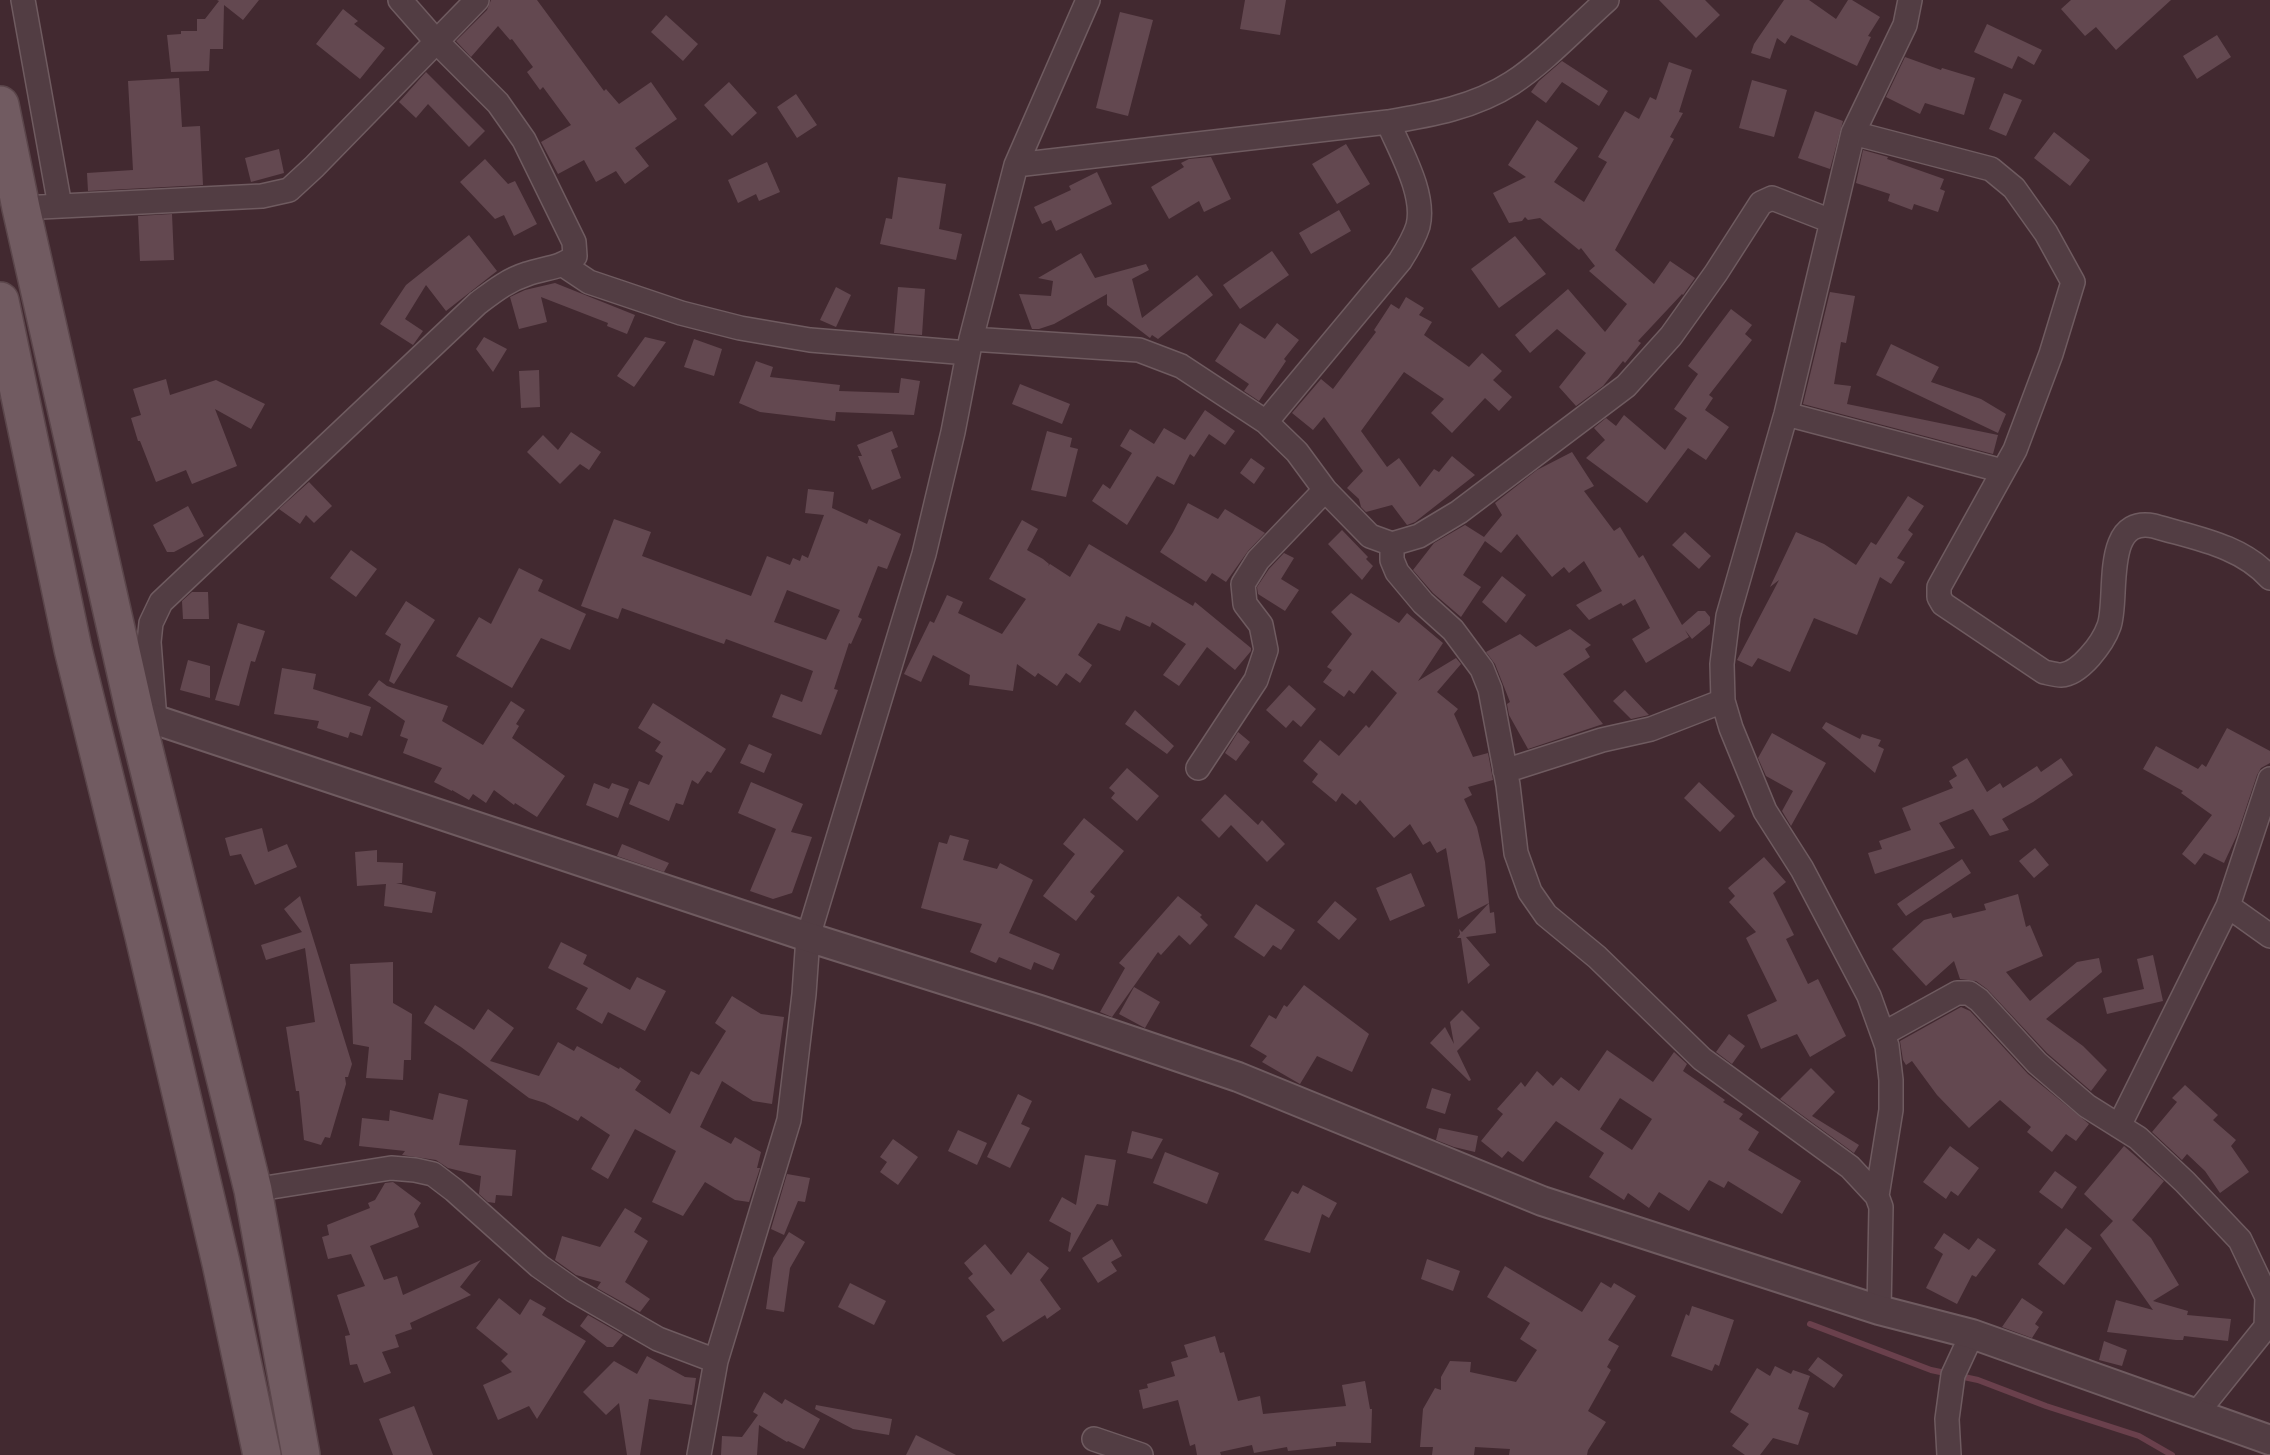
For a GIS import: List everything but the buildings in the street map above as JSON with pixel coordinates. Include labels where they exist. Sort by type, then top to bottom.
[{"type":"main road","points":[[0,105],[21,208],[145,717],[253,1190],[301,1455]]},
{"type":"main road","points":[[0,301],[73,649],[218,1250],[262,1455]]},
{"type":"street","points":[[23,0],[60,206]]},
{"type":"street","points":[[400,0],[436,41],[498,103],[524,140],[574,242],[575,256],[562,264],[504,284],[478,303],[161,602],[151,623],[145,717],[1238,1077],[1542,1200],[1879,1310],[1972,1334],[2270,1440]]},
{"type":"street","points":[[21,208],[262,197],[289,190],[477,0]]},
{"type":"street","points":[[699,1455],[716,1361],[789,1120],[808,937],[924,554],[970,346],[1016,165],[1088,0]]},
{"type":"street","points":[[1016,165],[1388,122],[1463,106],[1514,82],[1606,0]]},
{"type":"street","points":[[1879,1310],[1881,1208],[1878,1196],[1892,1110],[1887,1046],[1869,996],[1802,869],[1765,811],[1731,728],[1723,701],[1721,664],[1728,616],[1786,414],[1853,134],[1905,24],[1910,0]]},
{"type":"street","points":[[1266,422],[1400,261],[1412,241],[1418,225],[1420,200],[1388,122]]},
{"type":"street","points":[[1853,134],[1991,169],[2014,188],[2046,233],[2073,282],[2015,450],[1938,587],[1938,597],[1943,604],[2044,672],[2061,675],[2075,671],[2098,645],[2109,626],[2113,566],[2122,542],[2134,527],[2141,523],[2231,549],[2261,568],[2270,578]]},
{"type":"street","points":[[562,264],[589,282],[681,313],[740,328],[810,340],[1123,348],[1153,354],[1181,366],[1266,422],[1297,452],[1325,490],[1370,536],[1392,544],[1419,536],[1460,512],[1626,386],[1671,336],[1761,203],[1772,198],[1831,221]]},
{"type":"street","points":[[1786,414],[2003,471]]},
{"type":"street","points":[[1198,768],[1256,680],[1266,650],[1261,625],[1245,604],[1243,584],[1258,560],[1325,490]]},
{"type":"street","points":[[1392,544],[1392,561],[1397,572],[1423,603],[1453,630],[1482,669],[1490,689],[1516,853],[1530,892],[1546,915],[1597,957],[1702,1059],[1850,1167],[1878,1196]]},
{"type":"street","points":[[1505,771],[1602,740],[1651,729],[1723,701]]},
{"type":"street","points":[[2119,1126],[2228,906],[2270,779]]},
{"type":"street","points":[[2228,906],[2270,936]]},
{"type":"street","points":[[1882,1034],[1957,993],[1969,993],[1979,1000],[2047,1071],[2087,1106],[2138,1138],[2185,1182],[2240,1240],[2267,1297],[2268,1326],[2196,1414]]},
{"type":"street","points":[[253,1190],[391,1168],[433,1174],[540,1266],[573,1290],[658,1339],[716,1361]]},
{"type":"street","points":[[1949,1455],[1948,1419],[1953,1375],[1972,1334]]},
{"type":"street","points":[[1094,1439],[1141,1455]]},
{"type":"waterway","points":[[1810,1324],[1931,1370],[1978,1380],[2046,1406],[2139,1436],[2172,1455]]}]
